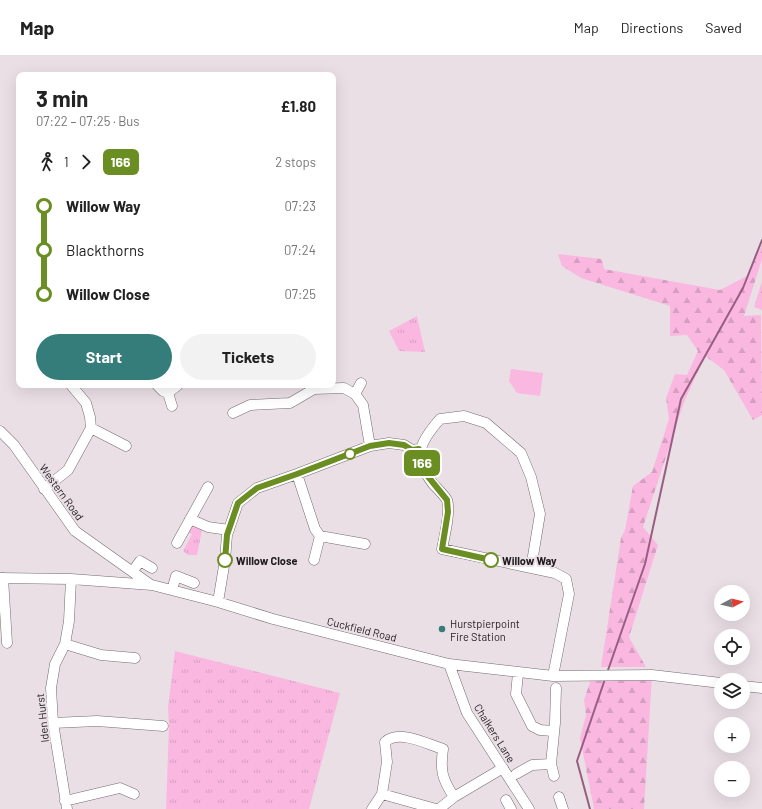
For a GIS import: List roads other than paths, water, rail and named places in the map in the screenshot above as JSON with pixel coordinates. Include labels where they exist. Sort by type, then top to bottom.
[{"type":"street","points":[[356,394],[361,383]]},
{"type":"street","points":[[44,489],[68,470],[91,428],[86,402],[74,388]]},
{"type":"street","points":[[160,388],[168,393],[172,406]]},
{"type":"street","points":[[168,393],[174,388]]},
{"type":"street","points":[[233,413],[250,405],[290,403],[312,388]]},
{"type":"street","points":[[336,388],[344,388],[356,394],[363,405],[370,446]]},
{"type":"street","points":[[531,568],[540,514],[531,477],[521,453],[486,422],[464,416],[440,419],[427,433],[419,449],[420,459],[426,474],[447,500],[448,512],[442,549],[531,568],[555,573],[566,579],[569,594],[553,676]]},
{"type":"street","points":[[91,428],[126,446]]},
{"type":"street","name":"Western Road","points":[[0,431],[14,445],[75,531],[152,585]]},
{"type":"street","points":[[218,602],[229,530],[238,503],[257,488],[370,446],[389,443],[404,445],[412,450],[419,449]]},
{"type":"street","points":[[297,474],[316,529],[320,536],[314,560]]},
{"type":"street","points":[[177,543],[208,487]]},
{"type":"street","points":[[190,519],[208,528],[229,530]]},
{"type":"street","points":[[320,536],[366,544]]},
{"type":"street","points":[[133,571],[140,561],[152,568]]},
{"type":"street","points":[[172,590],[176,576],[194,583]]},
{"type":"street","points":[[1,578],[7,643]]},
{"type":"street","name":"Cuckfield Road","points":[[1,578],[71,579],[152,585],[218,602],[273,619],[449,664],[553,676],[652,675],[714,682]]},
{"type":"street","name":"Iden Hurst","points":[[66,805],[53,723],[50,688],[55,664],[65,644],[69,621],[71,579]]},
{"type":"street","points":[[65,644],[101,656],[135,658]]},
{"type":"street","name":"Chalkers Lane","points":[[449,664],[467,713],[530,809]]},
{"type":"street","points":[[518,673],[516,694],[532,726],[540,730],[553,731]]},
{"type":"street","points":[[750,687],[762,688]]},
{"type":"street","points":[[554,776],[550,764],[556,688]]},
{"type":"street","points":[[53,723],[97,721],[163,726]]},
{"type":"street","points":[[372,809],[382,794],[387,762],[385,742],[390,737],[400,736],[443,749],[441,766],[445,784],[454,797]]},
{"type":"street","points":[[516,774],[532,765],[550,764]]},
{"type":"street","points":[[382,794],[437,809],[502,768]]},
{"type":"street","points":[[66,805],[120,788],[134,794]]},
{"type":"street","points":[[559,797],[563,809]]},
{"type":"street","points":[[506,800],[511,809]]},
{"type":"waterway","points":[[607,673],[645,564],[681,399],[743,288],[762,240]]},
{"type":"waterway","points":[[590,809],[577,761],[605,679]]},
{"type":"place","name":"Willow Close","points":[[225,560]]},
{"type":"place","name":"Willow Way","points":[[491,560]]},
{"type":"place","name":"Hurstpierpoint Fire Station","points":[[442,629]]}]
